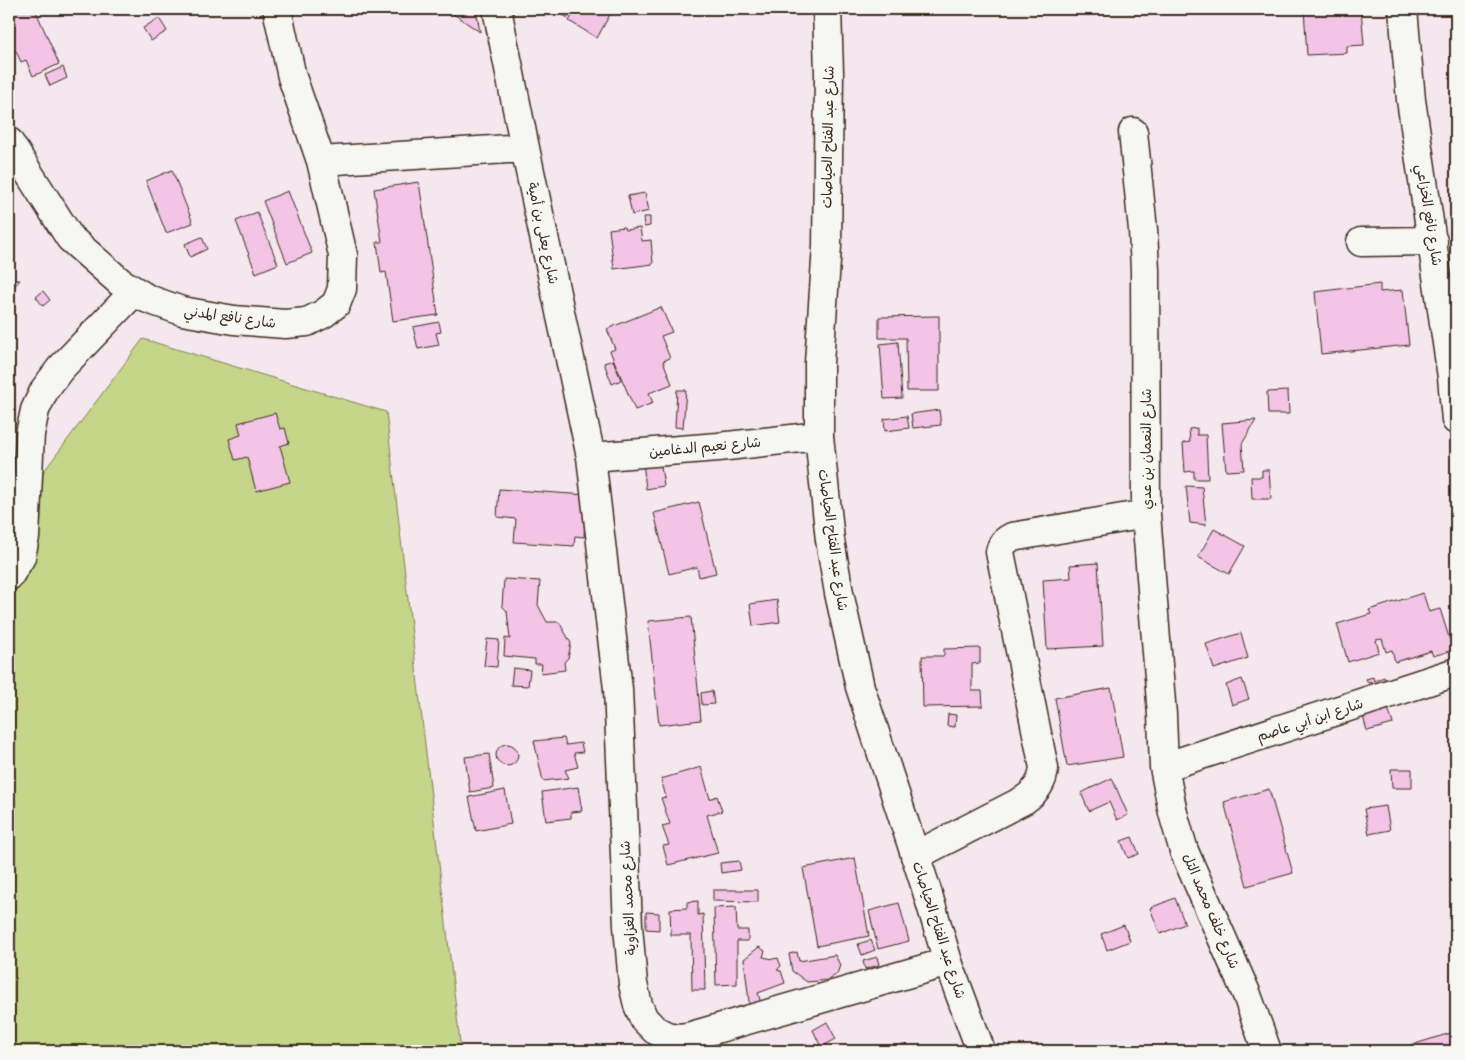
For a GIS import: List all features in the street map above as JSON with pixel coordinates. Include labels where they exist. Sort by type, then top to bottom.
[{"type":"street","name":"شارع نافع المدني","points":[[9,142],[70,238],[120,282],[148,298],[182,311],[234,320],[285,324],[307,322],[323,314],[336,304],[342,289],[343,256],[321,161],[292,77],[277,9]]},
{"type":"street","name":"شارع يعلى بن أمية","points":[[497,9],[591,456]]},
{"type":"street","name":"شارع عبد الفتاح الحياصات","points":[[827,9],[829,73],[827,246],[819,363],[819,436],[830,540],[839,592],[860,687],[926,888],[948,962],[981,1051]]},
{"type":"street","name":"شارع نافع الخزاعي","points":[[1403,9],[1411,100],[1433,241],[1452,377],[1456,420]]},
{"type":"street","name":"شارع النعمان بن عدي","points":[[1134,132],[1144,230],[1146,514],[1162,715],[1164,767]]},
{"type":"street","points":[[321,161],[525,148]]},
{"type":"street","points":[[1361,242],[1433,241]]},
{"type":"street","points":[[9,576],[21,557],[25,537],[30,434],[35,410],[45,389],[60,369],[135,291]]},
{"type":"street","name":"شارع نعيم الدغامين","points":[[591,456],[718,447],[819,436]]},
{"type":"street","name":"شارع محمد الغزاوية","points":[[591,456],[618,688],[628,926],[633,984],[638,1005],[644,1019],[655,1030],[668,1036],[688,1037],[948,962]]},
{"type":"street","points":[[915,856],[1024,800],[1032,795],[1043,778],[1044,768],[1000,552],[1002,545],[1012,537],[1146,514]]},
{"type":"street","name":"شارع ابن أبي عاصم","points":[[1164,767],[1456,672]]},
{"type":"street","name":"شارع خلف محمد التل","points":[[1164,767],[1172,813],[1184,851],[1247,995],[1267,1051]]},
{"type":"green space","points":[[143,339],[386,412],[461,1051],[9,1051],[9,518]]},
{"type":"building","points":[[9,9],[35,9],[59,64],[33,76],[26,60],[21,62],[16,51],[12,53],[9,45]]},
{"type":"building","points":[[450,9],[476,9],[480,32],[449,11]]},
{"type":"building","points":[[553,9],[573,9],[568,18]]},
{"type":"building","points":[[576,9],[613,9],[597,38],[569,21]]},
{"type":"building","points":[[1304,9],[1361,9],[1364,45],[1347,46],[1347,53],[1307,55]]},
{"type":"building","points":[[159,18],[167,31],[151,41],[143,28]]},
{"type":"building","points":[[63,67],[67,78],[50,86],[45,75]]},
{"type":"building","points":[[172,170],[193,223],[166,233],[146,181]]},
{"type":"building","points":[[419,182],[438,315],[393,321],[386,272],[381,273],[377,242],[382,242],[374,189]]},
{"type":"building","points":[[288,191],[312,253],[287,263],[263,201]]},
{"type":"building","points":[[645,193],[649,211],[632,215],[628,196]]},
{"type":"building","points":[[257,212],[278,264],[256,273],[236,221]]},
{"type":"building","points":[[643,217],[650,217],[650,226],[644,227]]},
{"type":"building","points":[[624,227],[625,230],[640,228],[642,241],[651,240],[653,264],[614,269],[609,229]]},
{"type":"building","points":[[202,237],[207,249],[190,257],[185,244]]},
{"type":"building","points":[[9,280],[20,280],[9,292]]},
{"type":"building","points":[[1380,284],[1380,292],[1403,290],[1409,345],[1321,354],[1315,292]]},
{"type":"building","points":[[43,291],[50,300],[43,306],[36,297]]},
{"type":"building","points":[[661,307],[672,332],[661,336],[670,358],[663,361],[672,384],[649,393],[653,403],[635,410],[610,351],[615,349],[607,329]]},
{"type":"building","points":[[939,316],[939,391],[907,391],[906,338],[879,338],[879,317]]},
{"type":"building","points":[[439,322],[441,332],[436,333],[439,345],[418,349],[413,327]]},
{"type":"building","points":[[898,342],[902,398],[884,399],[880,344]]},
{"type":"building","points":[[613,360],[621,380],[612,384],[604,363]]},
{"type":"building","points":[[9,379],[14,387],[14,399],[9,403]]},
{"type":"building","points":[[677,390],[686,390],[683,428],[675,427]]},
{"type":"building","points":[[1288,391],[1289,414],[1268,414],[1267,392]]},
{"type":"building","points":[[939,410],[941,425],[913,428],[911,414]]},
{"type":"building","points":[[275,413],[280,429],[285,428],[289,443],[280,446],[290,482],[256,491],[247,457],[235,460],[229,439],[241,435],[238,423]]},
{"type":"building","points":[[907,416],[909,428],[885,431],[884,419]]},
{"type":"building","points":[[1256,420],[1242,444],[1244,470],[1226,471],[1222,423]]},
{"type":"building","points":[[1197,428],[1197,435],[1206,435],[1208,479],[1194,479],[1194,471],[1185,472],[1183,443],[1190,442],[1189,429]]},
{"type":"building","points":[[660,460],[664,486],[646,489],[643,462]]},
{"type":"building","points":[[1262,470],[1269,470],[1271,499],[1252,499],[1251,477],[1262,477]]},
{"type":"building","points":[[1186,486],[1202,487],[1206,525],[1190,523]]},
{"type":"building","points":[[499,489],[586,495],[584,537],[575,536],[574,546],[514,542],[516,519],[497,517]]},
{"type":"building","points":[[699,502],[716,573],[699,577],[697,567],[669,574],[654,513]]},
{"type":"building","points":[[1214,529],[1245,546],[1229,574],[1198,557]]},
{"type":"building","points":[[1098,563],[1103,646],[1047,649],[1043,580],[1071,578],[1070,565]]},
{"type":"building","points":[[504,579],[540,581],[538,605],[547,622],[559,622],[571,643],[568,658],[564,662],[565,670],[541,673],[542,664],[535,664],[535,659],[504,656],[505,638],[510,639],[507,611],[502,606]]},
{"type":"building","points":[[1423,593],[1429,612],[1440,609],[1453,650],[1433,656],[1431,651],[1395,662],[1392,650],[1386,652],[1382,639],[1376,640],[1379,652],[1348,662],[1337,624],[1371,614],[1369,610]]},
{"type":"building","points":[[777,600],[780,622],[753,626],[750,604]]},
{"type":"building","points":[[691,617],[701,720],[659,725],[648,621]]},
{"type":"building","points":[[1241,633],[1248,658],[1214,669],[1206,644]]},
{"type":"building","points":[[487,639],[499,640],[497,667],[484,666]]},
{"type":"building","points":[[980,648],[980,663],[972,664],[972,691],[982,691],[983,706],[923,707],[922,656],[944,656],[944,649]]},
{"type":"building","points":[[513,668],[530,670],[528,686],[511,685]]},
{"type":"building","points":[[1373,677],[1374,681],[1384,677],[1388,689],[1375,693],[1372,682],[1368,683],[1366,679]]},
{"type":"building","points":[[1242,679],[1249,699],[1232,705],[1226,685]]},
{"type":"building","points":[[1111,688],[1123,757],[1067,766],[1055,698]]},
{"type":"building","points":[[712,691],[714,704],[702,705],[701,693]]},
{"type":"building","points":[[1388,708],[1393,724],[1367,731],[1363,716]]},
{"type":"building","points":[[948,714],[956,715],[955,727],[947,726]]},
{"type":"building","points":[[564,738],[566,745],[581,743],[583,752],[574,753],[578,767],[565,770],[569,778],[543,781],[534,741]]},
{"type":"building","points":[[507,744],[515,747],[518,755],[515,763],[507,766],[499,763],[496,755],[499,747]]},
{"type":"building","points":[[489,754],[494,788],[470,792],[465,757]]},
{"type":"building","points":[[701,767],[710,799],[717,796],[722,811],[707,815],[718,853],[668,865],[663,846],[669,845],[662,826],[670,824],[661,798],[666,797],[661,779]]},
{"type":"building","points":[[1391,769],[1412,769],[1412,788],[1392,788]]},
{"type":"building","points":[[1112,778],[1128,815],[1117,820],[1109,802],[1089,811],[1081,793]]},
{"type":"building","points":[[578,787],[582,811],[571,812],[571,818],[546,821],[542,792]]},
{"type":"building","points":[[1269,789],[1293,873],[1247,886],[1224,802]]},
{"type":"building","points":[[505,790],[511,824],[476,831],[469,797]]},
{"type":"building","points":[[1386,806],[1390,830],[1369,834],[1364,809]]},
{"type":"building","points":[[1132,837],[1139,854],[1128,858],[1121,841]]},
{"type":"building","points":[[855,858],[869,936],[817,946],[803,868]]},
{"type":"building","points":[[739,861],[741,870],[721,873],[720,863]]},
{"type":"building","points":[[713,890],[758,890],[758,902],[713,901]]},
{"type":"building","points":[[1175,898],[1185,924],[1160,934],[1150,908]]},
{"type":"building","points":[[698,901],[698,915],[703,914],[705,990],[692,990],[691,935],[671,935],[670,909],[687,908],[687,902]]},
{"type":"building","points":[[899,903],[909,941],[878,949],[869,911]]},
{"type":"building","points":[[736,907],[737,930],[748,930],[748,941],[737,941],[737,984],[716,985],[714,908]]},
{"type":"building","points":[[646,912],[659,913],[659,930],[646,929]]},
{"type":"building","points":[[1124,925],[1130,941],[1107,950],[1101,934]]},
{"type":"building","points":[[871,940],[875,950],[862,955],[858,944]]},
{"type":"building","points":[[759,947],[765,951],[763,957],[778,958],[781,966],[777,970],[781,971],[785,983],[758,993],[762,1007],[750,1010],[744,959]]},
{"type":"building","points":[[797,952],[799,961],[835,955],[840,965],[837,974],[828,980],[807,982],[792,971],[789,954]]},
{"type":"building","points":[[877,957],[879,965],[865,969],[863,961]]},
{"type":"building","points":[[827,1022],[836,1039],[821,1047],[813,1030]]},
{"type":"building","points":[[1454,1032],[1456,1035],[1456,1051],[1406,1051],[1405,1047]]}]
